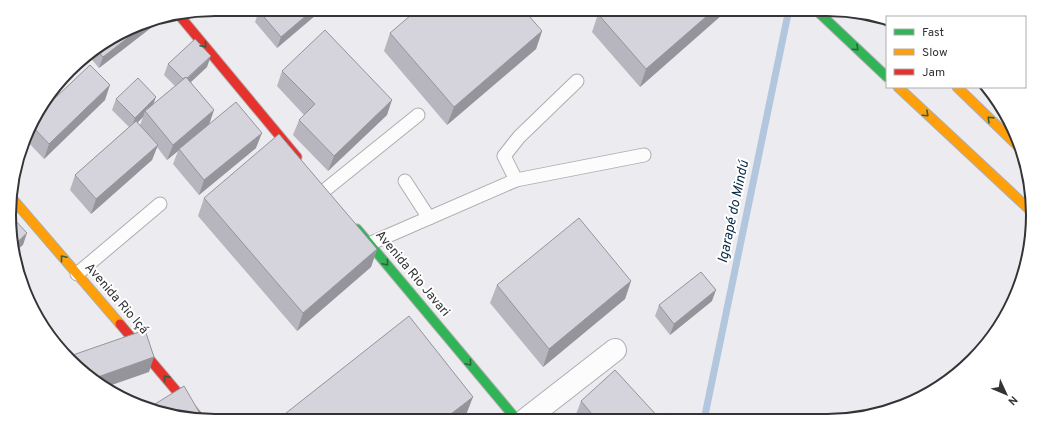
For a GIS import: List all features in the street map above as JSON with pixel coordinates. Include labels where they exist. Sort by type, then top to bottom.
[{"type":"street","points":[[821,16],[886,76]]},
{"type":"street","points":[[181,19],[305,166]]},
{"type":"street","points":[[899,88],[1026,206]]},
{"type":"street","points":[[958,88],[1011,139]]},
{"type":"street","name":"Avenida Rio Içá","points":[[16,203],[195,413]]},
{"type":"street","name":"Avenida Rio Javari","points":[[350,220],[512,414]]},
{"type":"street","points":[[533,414],[615,350]]},
{"type":"lane","points":[[516,180],[504,156],[519,137],[577,81]]},
{"type":"lane","points":[[325,190],[418,115]]},
{"type":"lane","points":[[369,244],[516,180],[644,156]]},
{"type":"lane","points":[[405,181],[429,218]]},
{"type":"lane","points":[[77,274],[160,204]]},
{"type":"building","points":[[263,16],[306,16],[281,37]]},
{"type":"building","points":[[410,16],[529,16],[542,31],[454,107],[390,33]]},
{"type":"building","points":[[600,16],[707,16],[646,69]]},
{"type":"building","points":[[325,30],[392,100],[334,156],[299,120],[315,104],[282,71]]},
{"type":"building","points":[[132,34],[103,57],[100,53]]},
{"type":"building","points":[[195,39],[211,56],[187,78],[186,77],[183,79],[168,64]]},
{"type":"building","points":[[90,65],[110,85],[49,144],[36,130],[52,101]]},
{"type":"building","points":[[186,77],[214,110],[173,145],[145,111]]},
{"type":"building","points":[[138,78],[156,97],[135,118],[116,99]]},
{"type":"building","points":[[236,102],[262,133],[204,180],[179,149]]},
{"type":"building","points":[[136,121],[158,145],[96,199],[75,175]]},
{"type":"building","points":[[279,134],[377,249],[303,313],[204,198]]},
{"type":"building","points":[[579,218],[631,281],[549,349],[497,285]]},
{"type":"building","points":[[16,221],[27,233],[18,241]]},
{"type":"building","points":[[701,272],[716,290],[674,324],[659,305]]},
{"type":"building","points":[[409,316],[473,397],[451,414],[285,414]]},
{"type":"building","points":[[145,330],[154,357],[99,377],[73,355]]},
{"type":"building","points":[[615,370],[655,414],[592,414],[581,401]]},
{"type":"building","points":[[184,386],[200,414],[176,410],[155,404]]},
{"type":"waterway","name":"Igarapé do Mindú","points":[[705,414],[788,16]]},
{"type":"traffic: fast","points":[[822,16],[886,76]]},
{"type":"traffic: fast","points":[[357,229],[512,414]]},
{"type":"traffic: slow","points":[[899,88],[1026,206]]},
{"type":"traffic: slow","points":[[958,88],[1011,139]]},
{"type":"traffic: slow","points":[[16,203],[120,324]]},
{"type":"traffic: jam","points":[[182,19],[297,157]]},
{"type":"traffic: jam","points":[[120,324],[195,413]]}]
